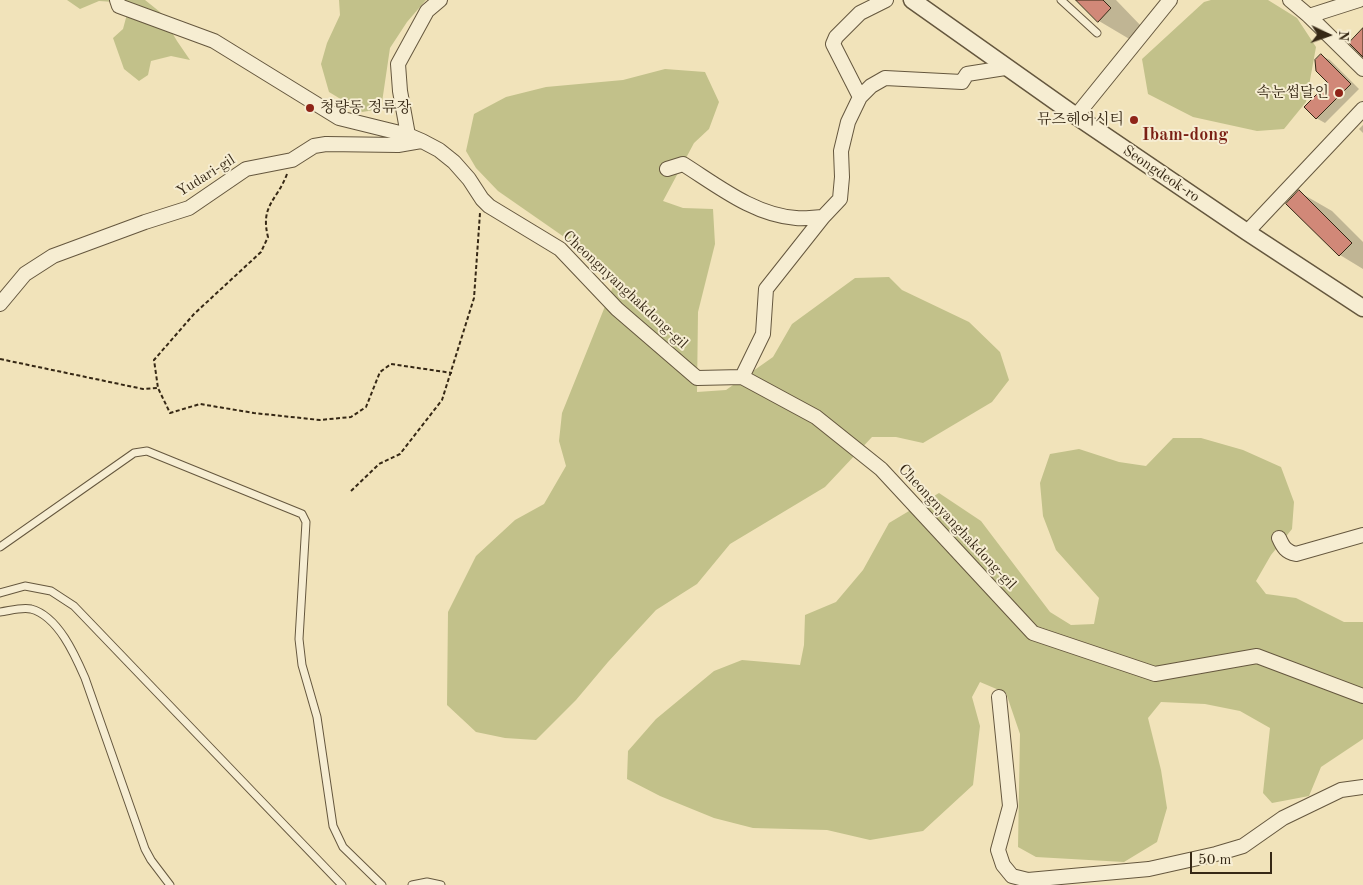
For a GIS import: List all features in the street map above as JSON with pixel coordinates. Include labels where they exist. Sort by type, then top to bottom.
[{"type":"street","name":"Cheongnyanghakdong-gil","points":[[117,0],[119,6],[214,41],[338,118],[408,135],[422,140],[439,150],[454,162],[469,179],[482,199],[490,206],[560,249],[618,310],[697,378],[742,377],[816,417],[881,469],[1033,633],[1155,674],[1258,656],[1363,696]]},
{"type":"street","points":[[408,135],[400,90],[398,64],[427,11],[440,0]]},
{"type":"street","points":[[860,97],[833,44],[836,37],[860,13],[886,0]]},
{"type":"street","name":"Seongdeok-ro","points":[[912,0],[1005,68],[1246,232],[1363,308]]},
{"type":"street","points":[[1076,116],[1170,0]]},
{"type":"street","points":[[1290,0],[1310,16],[1363,69]]},
{"type":"street","points":[[1310,16],[1359,0]]},
{"type":"street","points":[[742,377],[764,334],[766,289],[823,217],[840,199],[842,151],[848,122],[860,97],[871,86],[885,78],[962,82],[968,74],[1005,68]]},
{"type":"street","points":[[1246,232],[1363,109]]},
{"type":"street","name":"Yudari-gil","points":[[0,304],[25,274],[53,256],[189,208],[246,169],[292,160],[314,146],[326,144],[398,145],[422,140]]},
{"type":"street","points":[[667,169],[683,164],[747,204],[764,211],[796,218],[823,217]]},
{"type":"street","points":[[1279,538],[1289,552],[1296,554],[1363,535]]},
{"type":"street","points":[[999,697],[1010,806],[998,850],[1003,865],[1012,876],[1028,880],[1149,869],[1216,854],[1243,846],[1283,818],[1341,790],[1363,787]]},
{"type":"lane","points":[[1061,0],[1097,33]]},
{"type":"lane","points":[[0,548],[134,452],[148,451],[302,514],[306,522],[299,639],[302,665],[317,717],[333,826],[343,847],[382,885]]},
{"type":"lane","points":[[0,593],[25,586],[51,591],[74,606],[342,885]]},
{"type":"lane","points":[[0,612],[26,609],[35,611],[53,623],[76,655],[145,849],[170,885]]},
{"type":"lane","points":[[412,885],[427,882],[440,885]]},
{"type":"path","points":[[292,160],[284,182],[266,212],[265,226],[268,238],[260,252],[194,314],[154,360],[158,388],[170,413],[200,404],[254,413],[320,420],[351,417],[366,407],[380,372],[390,364],[452,373]]},
{"type":"path","points":[[350,490],[379,464],[400,454],[442,400],[474,298],[482,199]]},
{"type":"path","points":[[0,359],[143,389],[158,388]]},
{"type":"shaded area","points":[[67,0],[145,0],[160,12],[190,60],[171,56],[151,61],[148,75],[139,81],[124,69],[113,38],[123,29],[130,3],[99,1],[80,9]]},
{"type":"shaded area","points":[[339,0],[426,0],[407,22],[390,48],[381,109],[362,112],[329,92],[321,64],[327,43],[340,15]]},
{"type":"shaded area","points":[[1211,0],[1268,0],[1297,18],[1316,47],[1306,102],[1284,129],[1257,131],[1193,117],[1148,94],[1142,59],[1204,2]]},
{"type":"shaded area","points":[[665,69],[705,72],[719,102],[709,129],[694,143],[663,201],[683,208],[713,209],[715,244],[698,312],[697,392],[726,390],[773,357],[792,324],[855,278],[889,277],[902,290],[969,322],[1000,352],[1009,380],[992,402],[923,443],[896,437],[872,437],[825,487],[730,544],[697,584],[656,610],[576,700],[536,740],[505,738],[476,732],[447,705],[448,612],[476,556],[515,520],[544,504],[566,466],[559,441],[562,413],[614,284],[590,255],[498,191],[476,168],[466,151],[474,114],[506,97],[546,87],[623,80]]},
{"type":"shaded area","points":[[1173,438],[1201,438],[1243,450],[1281,467],[1294,502],[1292,529],[1271,555],[1256,581],[1266,594],[1296,598],[1344,622],[1363,622],[1363,739],[1321,767],[1309,796],[1272,803],[1263,793],[1270,728],[1240,711],[1205,704],[1161,702],[1148,718],[1161,770],[1167,808],[1157,842],[1124,862],[1036,857],[1018,847],[1020,734],[1006,693],[980,682],[972,697],[980,726],[973,785],[923,831],[870,840],[827,830],[753,828],[714,818],[660,796],[627,779],[628,751],[656,719],[714,671],[742,660],[800,665],[804,645],[805,615],[836,602],[863,570],[889,523],[939,493],[981,521],[1050,612],[1071,625],[1094,624],[1099,598],[1056,550],[1043,516],[1040,483],[1050,454],[1079,449],[1119,462],[1146,466]]},
{"type":"building","points":[[1076,0],[1103,0],[1111,8],[1098,22]]},
{"type":"building","points":[[1363,28],[1363,57],[1349,43]]},
{"type":"building","points":[[1321,54],[1351,84],[1316,119],[1304,107],[1328,83],[1316,71],[1315,60]]},
{"type":"building","points":[[1299,190],[1352,243],[1339,256],[1286,204]]},
{"type":"place","name":"속눈썹달인","points":[[1339,93]]},
{"type":"place","name":"청량동 정류장","points":[[310,108]]},
{"type":"place","name":"뮤즈헤어시티","points":[[1134,120]]},
{"type":"district","name":"Ibam-dong","points":[[1185,135]]}]
